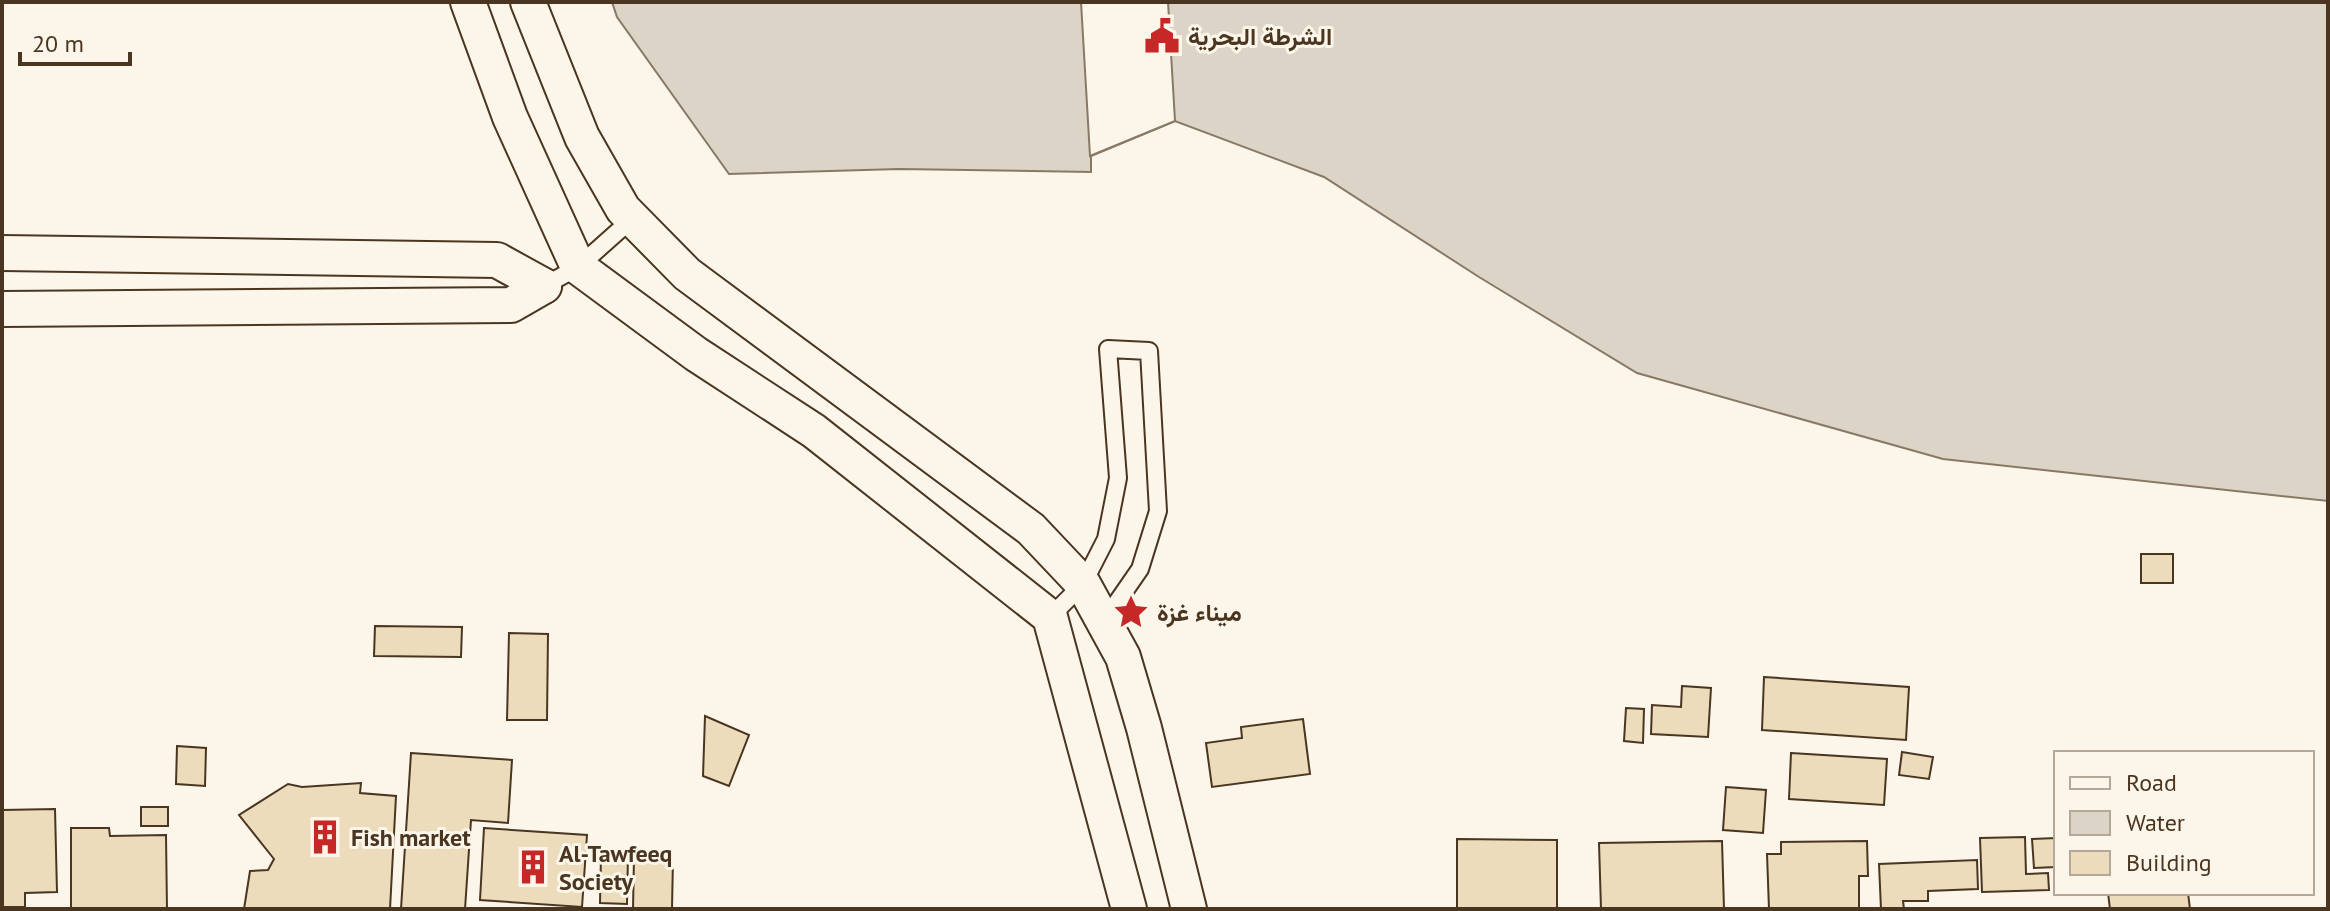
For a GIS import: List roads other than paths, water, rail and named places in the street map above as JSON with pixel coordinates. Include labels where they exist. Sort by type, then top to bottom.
[{"type":"street","points":[[468,2],[510,117],[578,267],[696,354],[814,431],[1050,617],[1129,909]]},
{"type":"street","points":[[528,2],[582,137],[623,209],[687,274],[1031,529],[1083,584],[1123,657],[1189,909]]},
{"type":"street","points":[[2,253],[497,260],[544,286]]},
{"type":"street","points":[[2,309],[511,305],[544,286]]},
{"type":"lane","points":[[544,286],[578,267],[633,218]]},
{"type":"lane","points":[[1050,617],[1083,584],[1106,539],[1118,478],[1108,349],[1149,351],[1158,511],[1140,569],[1104,621]]},
{"type":"water","points":[[612,2],[2328,2],[2328,501],[1943,459],[1637,373],[1479,277],[1324,177],[1175,121],[1091,156],[1091,172],[899,169],[729,174],[617,17]]},
{"type":"place","name":"الشرطة البحرية","points":[[1162,36]]},
{"type":"place","name":"ميناء غزة","points":[[1131,612]]},
{"type":"place","name":"Fish market","points":[[325,837]]},
{"type":"place","name":"Al-Tawfeeq Society","points":[[533,867]]}]
